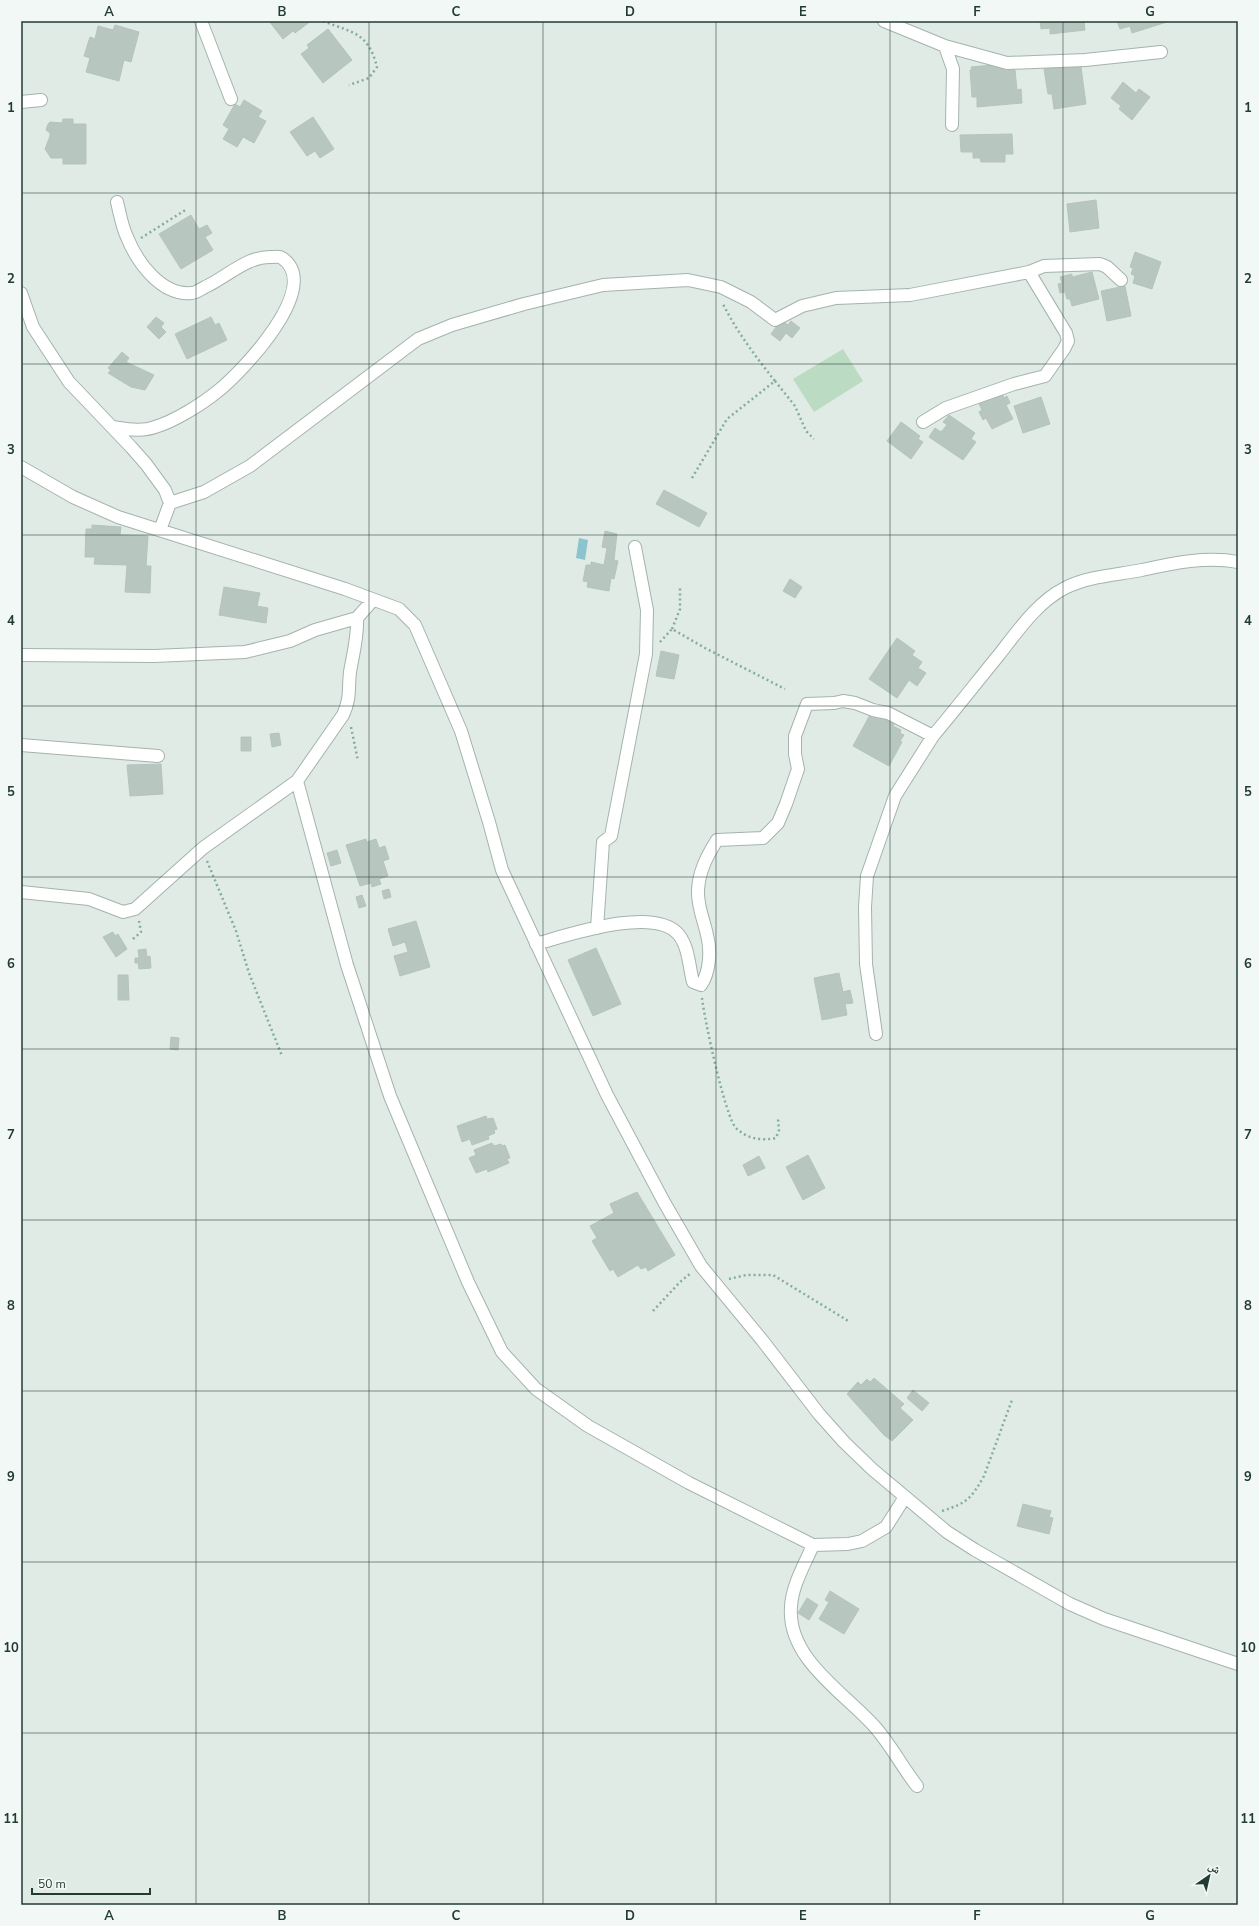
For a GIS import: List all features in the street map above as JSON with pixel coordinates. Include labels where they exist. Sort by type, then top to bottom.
[{"type":"street","points":[[201,21],[231,99]]},
{"type":"street","points":[[884,21],[945,46],[1007,64],[1085,60],[1161,52]]},
{"type":"street","points":[[945,46],[953,69],[952,125]]},
{"type":"street","points":[[21,102],[41,100]]},
{"type":"street","points":[[114,427],[134,430],[155,428],[180,415],[218,391],[255,355],[275,327],[290,301],[294,286],[293,272],[289,264],[281,257],[267,256],[251,260],[216,282],[192,293],[172,291],[154,278],[137,258],[126,236],[117,202]]},
{"type":"street","points":[[170,503],[204,492],[250,466],[418,340],[452,325],[524,304],[603,285],[688,280],[721,287],[751,302],[775,320],[802,306],[836,298],[910,295],[1029,272],[1044,266],[1100,264],[1121,280]]},
{"type":"street","points":[[923,422],[946,408],[1014,384],[1045,376],[1068,341],[1066,333],[1029,272]]},
{"type":"street","points":[[21,293],[33,327],[69,382],[114,427],[146,464],[165,490],[170,503],[160,530]]},
{"type":"street","points":[[21,467],[32,475],[80,500],[118,517],[345,589],[399,610],[415,625],[461,731],[502,870],[607,1095],[664,1202],[701,1266],[819,1414],[844,1442],[872,1469],[947,1532],[975,1550],[1070,1604],[1110,1621],[1238,1664]]},
{"type":"street","points":[[597,928],[603,842],[610,836],[646,654],[647,610],[634,547]]},
{"type":"street","points":[[876,1034],[866,964],[865,907],[868,876],[895,796],[933,736],[1029,618],[1051,597],[1066,588],[1084,580],[1161,566],[1203,561],[1226,560],[1238,562]]},
{"type":"street","points":[[21,656],[154,656],[245,652],[290,641],[315,630],[357,618],[372,600]]},
{"type":"street","points":[[21,892],[89,898],[123,912],[135,909],[202,848],[297,781],[349,704],[350,673],[356,642],[357,618]]},
{"type":"street","points":[[536,944],[597,928],[640,921],[654,921],[674,929],[680,936],[686,951],[693,982],[701,985],[707,976],[708,956],[708,936],[700,912],[698,892],[704,860],[717,840],[763,838],[778,823],[798,769],[795,754],[795,736],[807,704],[834,703],[843,701],[855,703],[873,710],[888,713],[933,736]]},
{"type":"street","points":[[21,745],[158,756]]},
{"type":"street","points":[[297,781],[347,965],[390,1096],[468,1282],[502,1352],[536,1389],[588,1426],[689,1483],[813,1544],[848,1544],[862,1541],[886,1527],[905,1497]]},
{"type":"street","points":[[813,1544],[795,1585],[791,1606],[791,1622],[797,1640],[822,1678],[875,1727],[917,1786]]},
{"type":"path","points":[[324,21],[362,37],[373,52],[377,67],[369,78],[349,85]]},
{"type":"path","points":[[130,245],[187,208]]},
{"type":"path","points":[[721,287],[719,296],[730,317],[757,358],[795,406],[806,431],[814,439]]},
{"type":"path","points":[[692,478],[727,419],[775,381]]},
{"type":"path","points":[[646,654],[672,629],[680,609],[680,588]]},
{"type":"path","points":[[672,629],[785,690]]},
{"type":"path","points":[[343,715],[351,726],[358,761]]},
{"type":"path","points":[[202,848],[236,931],[248,973],[282,1056]]},
{"type":"path","points":[[133,939],[141,932],[135,909]]},
{"type":"path","points":[[701,985],[705,1017],[715,1063],[732,1120],[736,1128],[757,1140],[767,1140],[776,1138],[779,1130],[778,1119]]},
{"type":"path","points":[[653,1311],[680,1282],[701,1266]]},
{"type":"path","points":[[718,1286],[731,1278],[746,1275],[774,1275],[850,1322]]},
{"type":"path","points":[[928,1516],[959,1506],[968,1500],[977,1488],[984,1476],[1012,1400]]},
{"type":"green space","points":[[843,349],[863,381],[814,412],[793,379]]},
{"type":"water","points":[[579,538],[588,540],[585,560],[576,558]]},
{"type":"building","points":[[269,21],[311,21],[295,33],[293,31],[283,39]]},
{"type":"building","points":[[1040,21],[1084,21],[1085,30],[1050,34],[1050,28],[1041,29]]},
{"type":"building","points":[[1117,21],[1170,21],[1132,33],[1130,26],[1120,29]]},
{"type":"building","points":[[115,25],[139,32],[131,62],[124,60],[119,81],[86,72],[90,58],[84,56],[90,37],[95,39],[98,26],[113,30]]},
{"type":"building","points":[[328,29],[352,60],[323,83],[301,54],[309,48],[307,45]]},
{"type":"building","points":[[1004,64],[1005,71],[1015,70],[1017,90],[1021,89],[1022,103],[977,107],[977,97],[972,97],[971,67]]},
{"type":"building","points":[[1075,64],[1075,67],[1081,67],[1086,104],[1054,109],[1052,94],[1048,94],[1044,69]]},
{"type":"building","points":[[1123,82],[1136,93],[1139,89],[1150,97],[1132,120],[1119,109],[1121,106],[1111,98]]},
{"type":"building","points":[[244,100],[262,111],[258,117],[266,121],[254,143],[243,137],[237,147],[223,139],[229,129],[223,125],[235,104],[240,107]]},
{"type":"building","points":[[313,117],[334,149],[320,158],[315,151],[307,156],[290,132]]},
{"type":"building","points":[[63,119],[73,119],[73,124],[86,124],[86,164],[63,164],[63,158],[51,158],[45,149],[50,136],[50,133],[46,130],[48,124],[50,122],[62,123]]},
{"type":"building","points":[[1012,134],[1013,154],[1005,154],[1005,162],[981,162],[980,158],[973,158],[973,152],[961,152],[960,135]]},
{"type":"building","points":[[1096,200],[1099,228],[1070,232],[1067,204]]},
{"type":"building","points":[[191,215],[199,229],[207,225],[212,233],[205,237],[213,250],[181,269],[159,234]]},
{"type":"building","points":[[1135,252],[1161,262],[1152,289],[1133,283],[1135,276],[1131,274],[1133,268],[1130,267]]},
{"type":"building","points":[[1092,272],[1099,299],[1072,306],[1070,299],[1067,299],[1065,292],[1060,293],[1058,284],[1062,283],[1060,277],[1072,274],[1072,277]]},
{"type":"building","points":[[1125,286],[1131,316],[1107,321],[1101,291]]},
{"type":"building","points":[[156,317],[164,323],[161,327],[166,332],[159,339],[147,327]]},
{"type":"building","points":[[211,317],[215,325],[219,323],[227,340],[187,359],[175,334]]},
{"type":"building","points":[[781,320],[788,325],[791,321],[800,328],[792,338],[786,333],[780,341],[771,334]]},
{"type":"building","points":[[122,352],[129,358],[126,362],[154,375],[145,390],[131,387],[108,373],[111,370],[108,368]]},
{"type":"building","points":[[1002,393],[1004,398],[1007,396],[1010,403],[1006,405],[1013,419],[992,429],[986,418],[983,420],[979,412],[982,410],[979,404]]},
{"type":"building","points":[[1041,397],[1050,424],[1023,433],[1014,406]]},
{"type":"building","points":[[949,415],[975,433],[971,439],[976,442],[963,460],[929,437],[935,428],[941,432],[947,425],[943,422]]},
{"type":"building","points":[[901,422],[920,436],[918,439],[923,442],[911,459],[887,441]]},
{"type":"building","points":[[664,490],[707,513],[699,527],[656,504]]},
{"type":"building","points":[[92,525],[121,527],[120,535],[148,536],[146,566],[151,566],[150,593],[125,592],[127,565],[94,564],[95,557],[85,557],[86,529],[92,529]]},
{"type":"building","points":[[605,531],[617,534],[614,560],[618,561],[614,579],[611,578],[609,591],[587,587],[588,582],[583,581],[586,565],[591,565],[591,562],[604,565],[607,548],[602,547]]},
{"type":"building","points":[[790,579],[802,587],[795,598],[783,591]]},
{"type":"building","points":[[224,587],[260,593],[257,606],[268,608],[266,623],[219,615]]},
{"type":"building","points":[[897,638],[915,651],[912,655],[922,662],[918,668],[926,673],[917,686],[909,680],[897,698],[869,679]]},
{"type":"building","points":[[661,651],[679,655],[674,679],[656,676]]},
{"type":"building","points":[[871,713],[895,722],[893,726],[901,730],[900,733],[904,735],[900,741],[902,742],[889,766],[853,746]]},
{"type":"building","points":[[279,733],[281,745],[272,747],[270,734]]},
{"type":"building","points":[[241,737],[251,737],[251,751],[241,751]]},
{"type":"building","points":[[161,764],[163,794],[130,796],[127,765]]},
{"type":"building","points":[[366,839],[367,842],[376,839],[379,848],[385,846],[389,859],[383,861],[388,876],[379,879],[381,884],[372,887],[371,883],[360,886],[346,845]]},
{"type":"building","points":[[337,850],[341,863],[331,866],[327,853]]},
{"type":"building","points":[[389,889],[391,897],[384,899],[382,891]]},
{"type":"building","points":[[362,895],[366,906],[359,908],[356,897]]},
{"type":"building","points":[[416,921],[430,967],[400,976],[394,956],[408,952],[405,942],[393,946],[388,929]]},
{"type":"building","points":[[113,932],[115,936],[118,934],[127,949],[116,957],[103,937]]},
{"type":"building","points":[[596,948],[621,1004],[593,1016],[568,960]]},
{"type":"building","points":[[146,949],[147,957],[150,956],[151,968],[139,969],[138,963],[135,963],[135,958],[139,958],[138,950]]},
{"type":"building","points":[[839,973],[843,992],[850,990],[853,1003],[845,1004],[847,1015],[822,1020],[814,978]]},
{"type":"building","points":[[118,975],[128,975],[129,1000],[118,1000]]},
{"type":"building","points":[[171,1037],[179,1038],[178,1050],[170,1049]]},
{"type":"building","points":[[486,1116],[487,1119],[493,1118],[497,1129],[494,1130],[495,1133],[488,1136],[489,1139],[472,1145],[470,1139],[462,1142],[457,1126]]},
{"type":"building","points":[[492,1143],[494,1146],[501,1144],[502,1146],[505,1145],[510,1158],[507,1159],[509,1163],[488,1172],[487,1169],[476,1173],[469,1158],[476,1155],[474,1150]]},
{"type":"building","points":[[808,1155],[825,1188],[803,1200],[786,1167]]},
{"type":"building","points":[[759,1156],[765,1168],[748,1176],[743,1165]]},
{"type":"building","points":[[637,1192],[675,1255],[648,1271],[646,1267],[641,1269],[638,1265],[618,1277],[613,1269],[610,1271],[592,1241],[597,1238],[590,1226],[614,1213],[610,1204]]},
{"type":"building","points":[[874,1378],[904,1404],[900,1408],[913,1420],[892,1441],[884,1435],[847,1394],[858,1382],[861,1385],[867,1379],[870,1382]]},
{"type":"building","points":[[913,1390],[929,1403],[922,1411],[907,1398]]},
{"type":"building","points":[[1023,1504],[1051,1511],[1049,1517],[1053,1518],[1049,1534],[1017,1526]]},
{"type":"building","points":[[830,1591],[859,1609],[844,1634],[819,1619],[829,1602],[825,1600]]},
{"type":"building","points":[[807,1598],[818,1605],[809,1620],[798,1613]]}]
